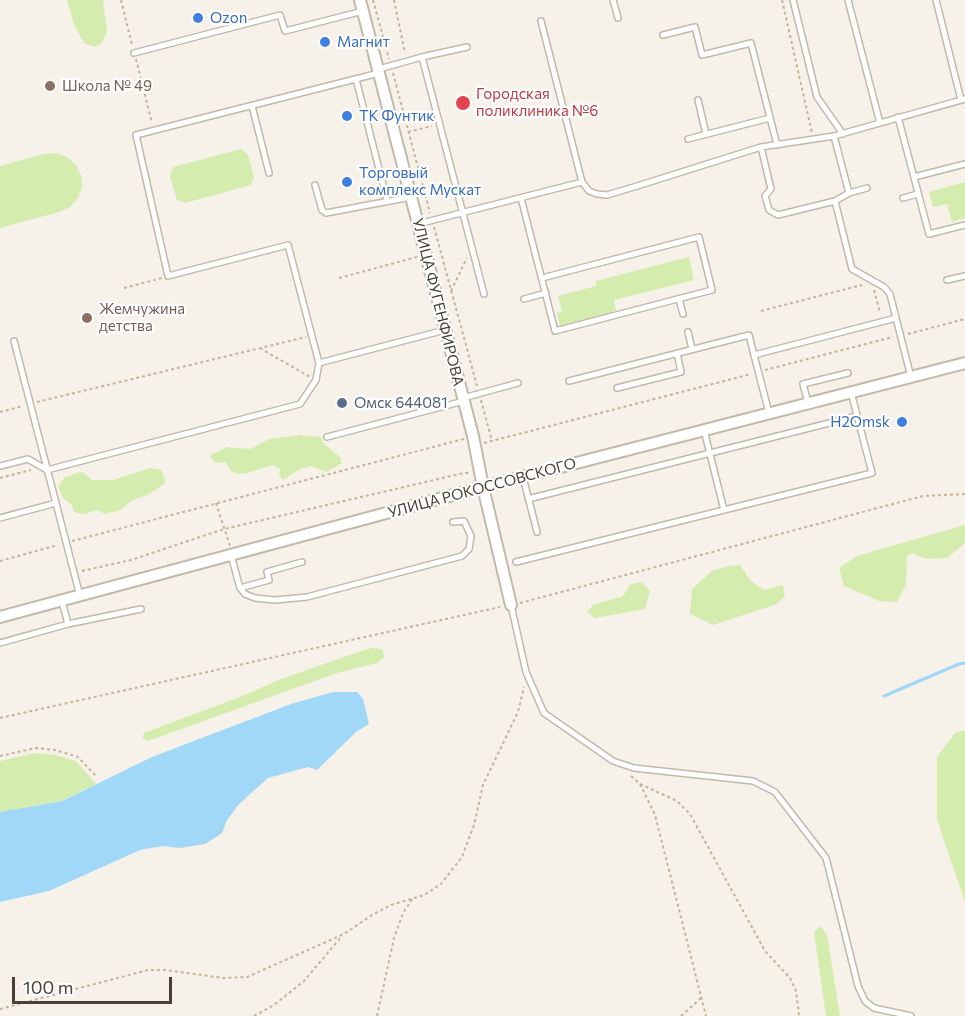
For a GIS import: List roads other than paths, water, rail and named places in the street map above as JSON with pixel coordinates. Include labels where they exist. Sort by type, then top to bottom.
[{"type":"street","name":"УЛИЦА ФУГЕНФИРОВА","points":[[361,5],[474,441],[511,605]]},
{"type":"street","name":"УЛИЦА РОКОССОВСКОГО","points":[[0,617],[523,477],[965,363]]},
{"type":"lane","points":[[613,0],[618,18]]},
{"type":"lane","points":[[793,0],[817,97],[843,134]]},
{"type":"lane","points":[[848,0],[880,123]]},
{"type":"lane","points":[[541,21],[582,182],[589,191],[607,195],[761,147],[843,134],[963,99],[936,0]]},
{"type":"lane","points":[[134,53],[280,15],[285,31],[361,5]]},
{"type":"lane","points":[[663,35],[695,27],[702,55],[751,43],[777,145]]},
{"type":"lane","points":[[0,466],[28,459],[47,470],[300,405],[316,380],[318,363],[288,245],[168,276],[136,135],[356,79],[422,57],[467,47]]},
{"type":"lane","points":[[422,57],[484,294]]},
{"type":"lane","points":[[356,79],[387,200]]},
{"type":"lane","points":[[698,100],[706,134]]},
{"type":"lane","points":[[252,106],[269,173]]},
{"type":"lane","points":[[898,117],[928,234],[965,225]]},
{"type":"lane","points":[[688,139],[770,118]]},
{"type":"lane","points":[[834,136],[849,193]]},
{"type":"lane","points":[[761,147],[771,189],[765,196],[769,210],[778,215],[835,201],[849,193],[867,188]]},
{"type":"lane","points":[[914,177],[965,164]]},
{"type":"lane","points":[[418,224],[582,182]]},
{"type":"lane","points":[[315,185],[322,210],[326,213],[411,197]]},
{"type":"lane","points":[[903,198],[918,194]]},
{"type":"lane","points":[[521,198],[555,331],[712,290],[699,237],[542,278]]},
{"type":"lane","points":[[835,201],[852,269],[890,294],[911,376]]},
{"type":"lane","points":[[947,280],[965,276]]},
{"type":"lane","points":[[524,299],[546,293]]},
{"type":"lane","points":[[679,299],[683,314]]},
{"type":"lane","points":[[754,355],[896,318]]},
{"type":"lane","points":[[318,363],[445,330]]},
{"type":"lane","points":[[688,332],[692,349]]},
{"type":"lane","points":[[569,381],[749,334],[769,413]]},
{"type":"lane","points":[[14,341],[80,596]]},
{"type":"lane","points":[[617,388],[681,372],[676,353]]},
{"type":"lane","points":[[808,403],[803,384],[848,372]]},
{"type":"lane","points":[[327,437],[518,383]]},
{"type":"lane","points":[[516,562],[872,473],[851,392]]},
{"type":"lane","points":[[528,499],[857,416]]},
{"type":"lane","points":[[705,430],[724,510]]},
{"type":"lane","points":[[523,477],[537,532]]},
{"type":"lane","points":[[0,518],[56,503]]},
{"type":"lane","points":[[232,555],[240,588],[245,594],[255,598],[275,600],[307,597],[462,556],[469,549],[471,536],[464,521],[453,522]]},
{"type":"lane","points":[[240,588],[269,580],[267,572],[302,562]]},
{"type":"lane","points":[[62,601],[68,624]]},
{"type":"lane","points":[[511,605],[526,672],[544,713],[613,761],[634,768],[753,781],[775,792],[826,858],[858,986],[865,1000],[874,1008],[911,1016]]},
{"type":"lane","points":[[0,643],[68,624],[141,609]]},
{"type":"water","points":[[333,692],[357,692],[363,699],[369,724],[356,732],[317,770],[308,767],[268,778],[239,804],[227,820],[222,833],[205,844],[180,848],[162,846],[140,850],[49,891],[0,902],[0,812],[62,801],[152,757],[291,704]]},
{"type":"waterway","points":[[884,696],[965,663]]},
{"type":"place","name":"Ozon","points":[[198,18]]},
{"type":"place","name":"Магнит","points":[[325,42]]},
{"type":"place","name":"Школа № 49","points":[[50,86]]},
{"type":"place","name":"Городская поликлиника №6","points":[[463,103]]},
{"type":"place","name":"ТК Фунтик","points":[[347,116]]},
{"type":"place","name":"Торговый комплекс Мускат","points":[[347,182]]},
{"type":"place","name":"Жемчужина детства","points":[[87,318]]},
{"type":"place","name":"Омск 644081","points":[[342,403]]},
{"type":"place","name":"H2Omsk","points":[[902,422]]}]
